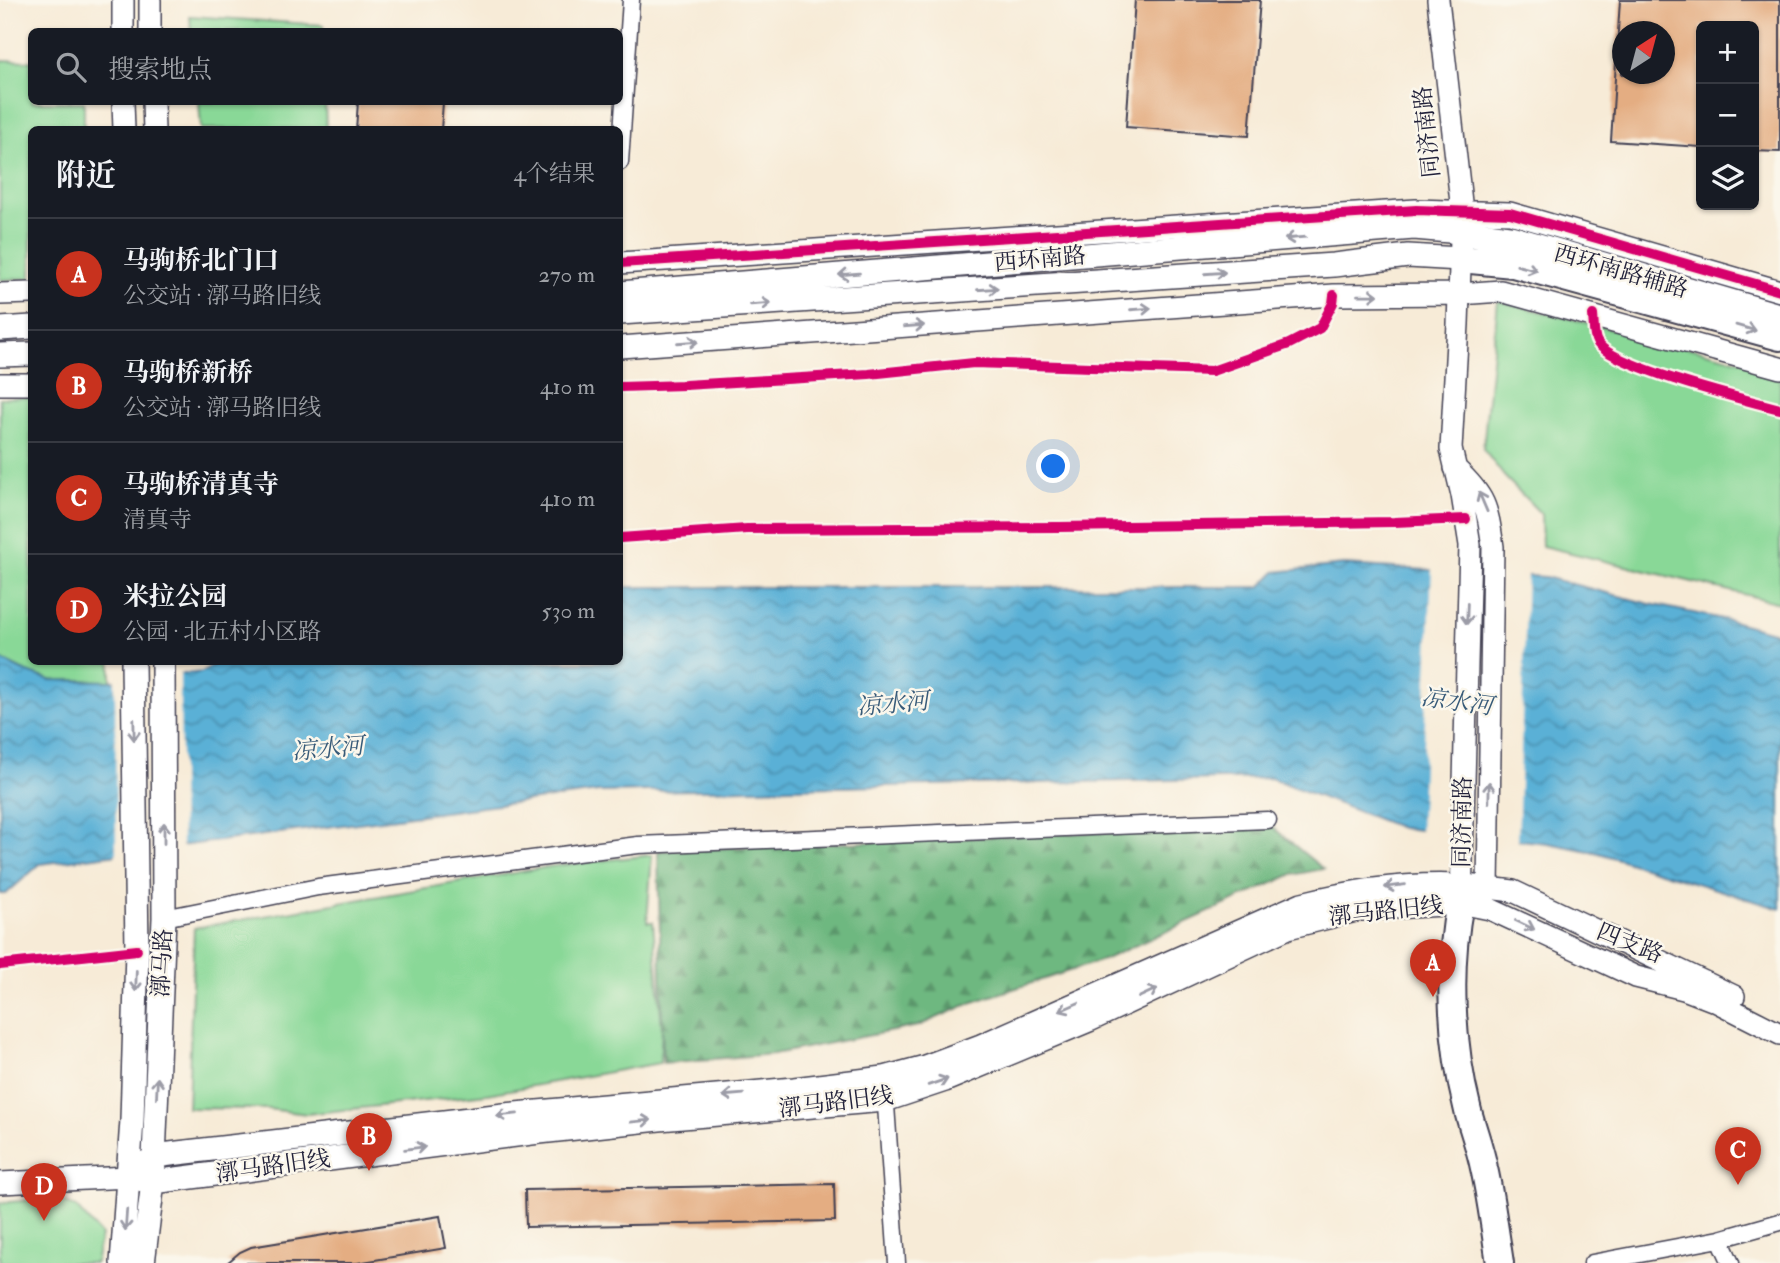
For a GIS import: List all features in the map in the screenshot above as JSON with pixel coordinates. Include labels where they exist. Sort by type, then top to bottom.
[{"type":"main road","name":"西环南路","points":[[623,293],[1414,228],[1462,221]]},
{"type":"main road","name":"西环南路辅路","points":[[1462,221],[1512,239],[1780,315]]},
{"type":"main road","name":"西环南路","points":[[623,313],[1334,265],[1408,256],[1460,259]]},
{"type":"main road","points":[[1460,259],[1513,264],[1780,337]]},
{"type":"main road","points":[[0,329],[28,327]]},
{"type":"main road","points":[[0,355],[28,354]]},
{"type":"main road","name":"漷马路","points":[[122,1263],[129,1177],[137,913],[133,665]]},
{"type":"main road","name":"漷马路","points":[[143,1263],[155,1156],[164,910],[163,665]]},
{"type":"main road","name":"漷马路旧线","points":[[129,1177],[153,1182],[946,1080],[1089,1020],[1288,927],[1360,909],[1488,888]]},
{"type":"main road","name":"漷马路旧线","points":[[1462,894],[1452,965],[1455,1029],[1468,1109],[1484,1167],[1500,1263]]},
{"type":"main road","name":"漷马路旧线","points":[[155,1156],[504,1115],[794,1089],[885,1089]]},
{"type":"main road","points":[[129,1177],[155,1156]]},
{"type":"street","points":[[122,0],[123,28]]},
{"type":"street","points":[[150,0],[150,28]]},
{"type":"street","points":[[622,126],[631,0]]},
{"type":"street","name":"同济南路","points":[[1438,0],[1462,221],[1451,449],[1470,545],[1462,894]]},
{"type":"street","points":[[124,105],[124,126]]},
{"type":"street","points":[[153,105],[154,126]]},
{"type":"street","points":[[623,263],[1416,210],[1462,221],[1510,213],[1780,291]]},
{"type":"street","points":[[844,248],[920,268]]},
{"type":"street","points":[[1746,281],[1780,315]]},
{"type":"street","points":[[623,347],[1334,295],[1501,291],[1780,368]]},
{"type":"street","points":[[0,294],[28,293]]},
{"type":"street","points":[[0,384],[28,384]]},
{"type":"street","name":"同济南路","points":[[1455,467],[1477,488],[1487,509],[1493,547],[1488,888]]},
{"type":"street","points":[[164,910],[638,845],[1268,820]]},
{"type":"street","name":"四支路","points":[[1488,888],[1513,891],[1780,1018]]},
{"type":"street","name":"四支路","points":[[1462,894],[1636,977],[1684,989],[1780,1034]]},
{"type":"street","points":[[885,1089],[897,1263]]},
{"type":"street","points":[[0,1183],[129,1177]]},
{"type":"street","points":[[1592,1263],[1720,1239],[1780,1222]]},
{"type":"street","points":[[1720,1239],[1731,1263]]},
{"type":"green space","points":[[190,16],[323,25],[323,28],[191,28]]},
{"type":"green space","points":[[0,60],[28,61],[28,105],[84,105],[84,126],[28,126],[28,278],[0,280]]},
{"type":"green space","points":[[199,105],[325,105],[326,126],[201,126]]},
{"type":"green space","points":[[1498,301],[1780,370],[1780,603],[1542,546],[1541,514],[1504,476],[1483,449]]},
{"type":"green space","points":[[28,397],[28,665],[111,665],[111,681],[50,680],[0,659],[0,398]]},
{"type":"green space","points":[[1270,825],[1323,869],[1291,875],[1103,960],[973,1002],[918,1026],[774,1054],[663,1063],[658,851]]},
{"type":"green space","points":[[652,855],[647,922],[653,922],[662,1028],[660,1063],[487,1094],[307,1114],[268,1109],[188,1108],[194,928],[554,866]]},
{"type":"green space","points":[[53,1198],[76,1207],[101,1235],[95,1263],[0,1263],[0,1203]]},
{"type":"water","name":"凉水河","points":[[1344,565],[1545,577],[1780,634],[1780,909],[1599,853],[1548,843],[1401,828],[1271,778],[598,792],[40,864],[6,894],[0,894],[0,659],[50,680],[111,681],[202,672],[212,665],[623,665],[623,587],[1260,587],[1275,572]]},
{"type":"pier","points":[[1432,568],[1527,572],[1518,843],[1420,833]]},
{"type":"pier","points":[[180,671],[182,849],[116,857],[115,677]]},
{"type":"building","points":[[1135,0],[1260,0],[1249,136],[1126,127]]},
{"type":"building","points":[[1620,0],[1780,0],[1780,152],[1759,151],[1759,21],[1696,21],[1696,147],[1611,141],[1615,84],[1675,84],[1675,21],[1619,21]]},
{"type":"building","points":[[358,105],[443,105],[441,126],[356,126]]},
{"type":"building","points":[[834,1184],[835,1221],[526,1227],[525,1190]]},
{"type":"building","points":[[440,1216],[446,1248],[357,1263],[227,1263],[251,1247]]},
{"type":"cycle path","points":[[623,263],[1416,210],[1510,213],[1780,291]]},
{"type":"cycle path","points":[[623,387],[869,374],[974,363],[1212,371],[1289,344],[1320,328],[1333,303],[1334,295]]},
{"type":"cycle path","points":[[1593,315],[1597,342],[1607,351],[1652,372],[1780,409]]},
{"type":"cycle path","points":[[623,538],[747,529],[1059,527],[1466,519]]},
{"type":"cycle path","points":[[0,965],[137,950]]},
{"type":"place","name":"马驹桥北门口","points":[[1433,997]]},
{"type":"place","name":"马驹桥新桥","points":[[369,1171]]},
{"type":"place","name":"马驹桥清真寺","points":[[1738,1185]]},
{"type":"place","name":"米拉公园","points":[[44,1221]]}]
